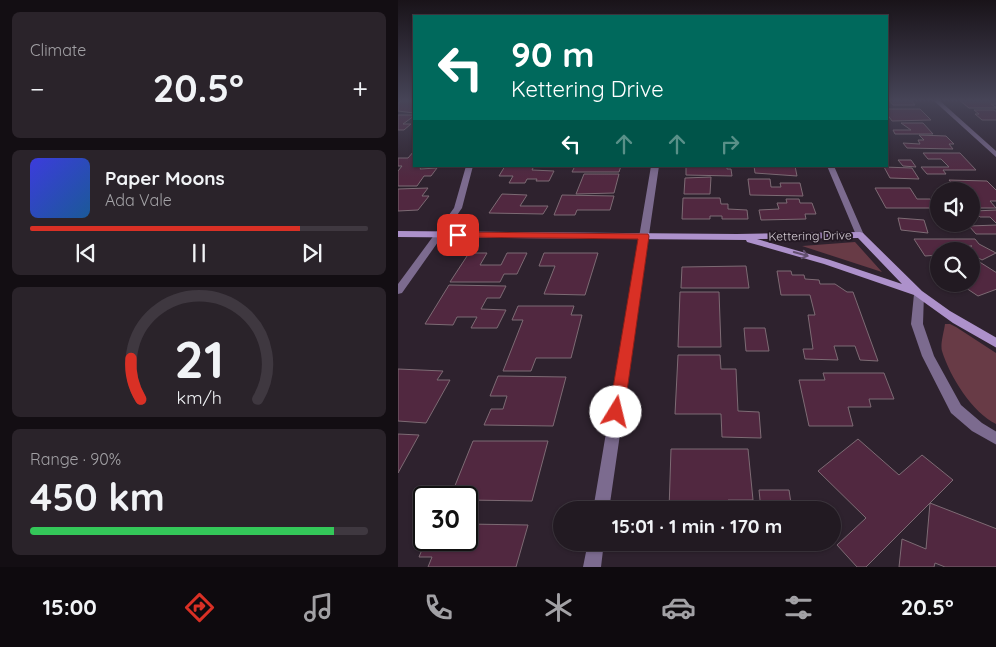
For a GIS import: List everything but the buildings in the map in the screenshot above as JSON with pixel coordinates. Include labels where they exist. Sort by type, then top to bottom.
[{"type":"street","points":[[964,126],[996,156]]},
{"type":"street","points":[[398,291],[458,208],[470,167]]},
{"type":"street","points":[[602,501],[655,167]]},
{"type":"street","points":[[830,167],[860,235]]},
{"type":"street","name":"Kettering Drive","points":[[398,234],[737,237],[860,235],[919,294],[953,319],[996,344]]},
{"type":"street","name":"Kettering Drive","points":[[737,237],[828,262],[919,294]]},
{"type":"street","points":[[919,294],[918,324],[928,356],[956,409],[976,427],[996,439]]},
{"type":"street","points":[[592,567],[595,551]]},
{"type":"shaded area","points":[[855,242],[882,272],[802,246]]},
{"type":"shaded area","points":[[945,324],[956,327],[996,353],[996,424],[970,402],[950,372],[942,351]]},
{"type":"route","points":[[458,235],[644,236],[616,412]]}]
